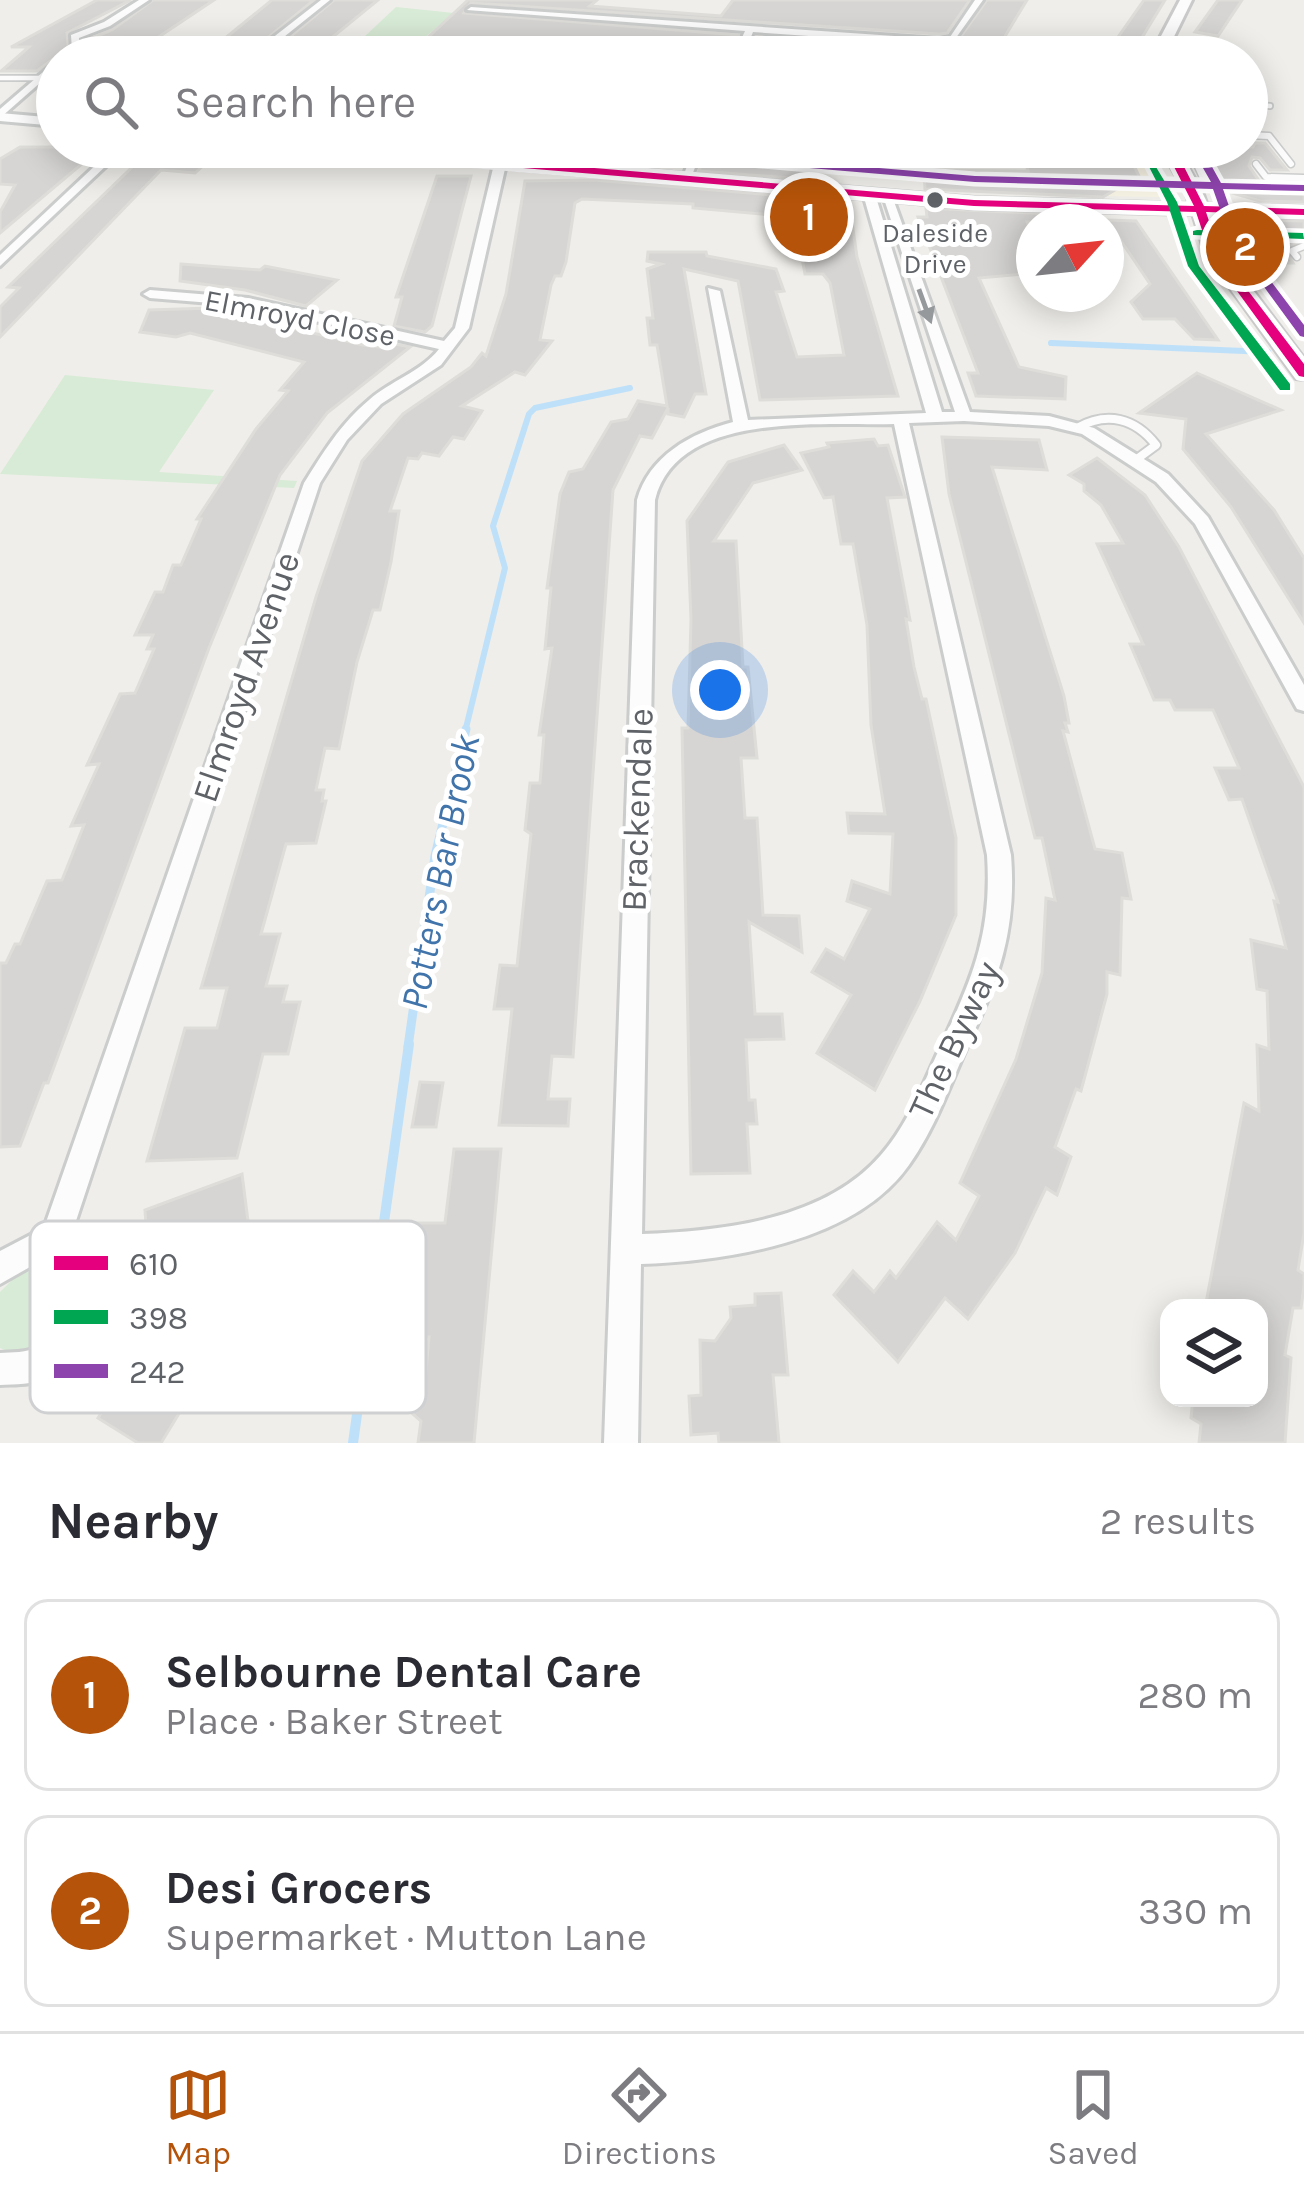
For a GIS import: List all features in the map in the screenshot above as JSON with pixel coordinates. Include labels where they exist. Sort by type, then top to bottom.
[{"type":"main road","points":[[1168,36],[1186,0]]},
{"type":"main road","points":[[1183,168],[1215,254],[1304,374]]},
{"type":"street","points":[[105,36],[107,24],[145,0]]},
{"type":"street","points":[[280,36],[326,0]]},
{"type":"street","points":[[951,36],[979,0]]},
{"type":"street","points":[[544,15],[555,4]]},
{"type":"street","points":[[471,10],[865,36]]},
{"type":"street","points":[[747,36],[750,29]]},
{"type":"street","points":[[0,116],[36,82]]},
{"type":"street","points":[[0,116],[36,120]]},
{"type":"street","points":[[0,262],[6,250],[98,168]]},
{"type":"street","points":[[449,347],[462,328],[499,168]]},
{"type":"street","points":[[594,168],[877,195],[1304,212]]},
{"type":"street","points":[[686,176],[690,168]]},
{"type":"street","points":[[877,195],[935,416]]},
{"type":"street","points":[[877,195],[964,416]]},
{"type":"street","points":[[713,291],[742,424]]},
{"type":"street","name":"Elmroyd Close","points":[[150,294],[248,302],[449,347]]},
{"type":"street","name":"Elmroyd Avenue","points":[[61,1221],[312,483],[340,437],[376,401],[436,362],[449,347]]},
{"type":"street","name":"Brackendale","points":[[621,1443],[646,500],[651,481],[677,453],[711,433],[742,424],[964,416],[1048,421],[1077,428],[1137,459],[1202,521],[1304,703]]},
{"type":"street","name":"The Byway","points":[[624,1250],[730,1240],[842,1206],[863,1190],[890,1167],[917,1123],[995,956],[1003,896],[999,855],[900,417]]},
{"type":"street","points":[[0,1269],[30,1250]]},
{"type":"street","points":[[0,1370],[30,1367]]},
{"type":"lane","points":[[0,78],[36,78]]},
{"type":"lane","points":[[1268,136],[1291,164]]},
{"type":"lane","points":[[1259,168],[1266,177],[1304,178]]},
{"type":"lane","points":[[1297,257],[1292,251],[1304,246]]},
{"type":"lane","points":[[1077,428],[1090,419],[1113,417],[1132,422],[1148,432],[1156,445],[1137,459]]},
{"type":"shaded area","points":[[1067,168],[1161,168],[1171,190],[1159,197],[1096,196]]},
{"type":"green space","points":[[396,7],[454,13],[426,36],[365,36]]},
{"type":"green space","points":[[65,375],[214,390],[159,472],[297,481],[294,488],[0,474]]},
{"type":"green space","points":[[30,1267],[30,1350],[16,1352],[0,1348],[0,1292]]},
{"type":"building","points":[[97,0],[131,0],[67,36],[36,36],[36,71],[1,71],[29,47],[11,47]]},
{"type":"building","points":[[153,0],[214,0],[160,36],[97,36]]},
{"type":"building","points":[[272,0],[314,0],[270,36],[228,36]]},
{"type":"building","points":[[334,0],[378,0],[334,36],[291,36]]},
{"type":"building","points":[[468,0],[597,0],[590,6],[721,16],[733,0],[970,0],[947,33],[939,34],[471,3],[464,13],[738,35],[429,36]]},
{"type":"building","points":[[987,0],[1027,0],[1005,36],[961,36]]},
{"type":"building","points":[[1144,0],[1165,0],[1143,36],[1119,36]]},
{"type":"building","points":[[1218,0],[1242,0],[1218,36],[1195,32]]},
{"type":"building","points":[[20,147],[36,147],[36,168],[77,168],[0,233],[0,212],[15,185],[0,184],[0,159]]},
{"type":"building","points":[[1268,147],[1287,170],[1268,168]]},
{"type":"building","points":[[131,168],[200,168],[195,173],[161,170],[0,337],[0,307],[19,288],[8,287]]},
{"type":"building","points":[[804,168],[805,179],[699,171]]},
{"type":"building","points":[[1135,168],[1139,176],[1103,197],[925,189],[924,170]]},
{"type":"building","points":[[1209,168],[1250,168],[1260,182],[1304,185],[1304,202],[1260,201],[1222,190]]},
{"type":"building","points":[[437,176],[471,176],[432,326],[425,332],[394,326],[402,297],[396,297]]},
{"type":"building","points":[[593,180],[808,198],[809,207],[844,208],[845,215],[851,215],[857,257],[898,396],[760,400],[738,281],[684,269],[706,394],[695,394],[684,417],[668,414],[668,408],[652,438],[640,436],[613,490],[573,1057],[552,1056],[548,1099],[570,1099],[568,1126],[499,1125],[512,1009],[494,1009],[500,965],[517,966],[531,834],[525,830],[530,783],[540,783],[544,735],[539,735],[552,648],[545,649],[551,588],[547,588],[560,494],[569,472],[583,469],[611,422],[628,419],[638,401],[667,406],[657,345],[650,345],[647,318],[653,318],[647,269],[661,264],[647,261],[648,252],[706,252],[707,256],[776,269],[784,291],[776,292],[797,357],[844,355],[830,283],[823,274],[805,274],[794,217],[693,208],[693,204],[582,199],[575,203],[566,262],[551,285],[540,340],[552,341],[525,375],[515,372],[462,406],[482,411],[464,439],[453,437],[439,456],[422,453],[418,459],[408,458],[390,511],[399,511],[391,562],[380,610],[373,610],[357,662],[339,749],[325,748],[316,790],[324,790],[322,801],[326,801],[316,843],[286,844],[261,934],[280,934],[266,986],[287,986],[283,1002],[300,1002],[288,1054],[263,1054],[237,1158],[147,1161],[185,1028],[217,1028],[227,988],[201,988],[316,597],[362,461],[403,414],[471,367],[482,353],[486,356],[506,294],[525,181]]},
{"type":"building","points":[[926,208],[1016,212],[1016,275],[979,278],[1019,367],[1066,377],[1065,399],[976,396],[968,373],[978,373],[918,217],[927,217]]},
{"type":"building","points":[[1265,220],[1304,221],[1304,239],[1285,248],[1293,263],[1262,263],[1257,256],[1246,256],[1236,242]]},
{"type":"building","points":[[1124,221],[1136,221],[1218,340],[1194,339],[1175,319],[1143,319],[1131,302],[1150,284],[1124,245]]},
{"type":"building","points":[[181,264],[260,270],[265,266],[337,280],[306,306],[245,290],[180,281]]},
{"type":"building","points":[[212,308],[290,320],[283,326],[363,345],[410,347],[327,413],[280,475],[209,648],[48,1083],[44,1083],[20,1146],[0,1147],[0,963],[6,963],[15,944],[20,944],[47,881],[62,880],[84,825],[71,826],[99,764],[87,765],[120,694],[135,693],[154,649],[147,649],[153,635],[135,635],[155,592],[163,592],[173,565],[181,565],[201,519],[197,519],[256,429],[288,391],[280,390],[304,362],[190,333],[176,337],[140,332],[149,310]]},
{"type":"building","points":[[1197,373],[1281,410],[1206,434],[1274,510],[1304,558],[1304,623],[1231,507],[1183,449],[1186,419],[1139,413]]},
{"type":"building","points":[[942,437],[1039,440],[1047,470],[992,467],[1064,696],[1069,723],[1065,723],[1068,732],[1063,731],[1095,849],[1122,853],[1131,899],[1122,898],[1120,975],[1107,972],[1107,994],[1081,1091],[1076,1089],[1055,1147],[1071,1157],[1057,1195],[1046,1188],[1015,1253],[968,1319],[945,1298],[898,1362],[834,1295],[853,1271],[874,1292],[890,1271],[896,1278],[937,1222],[956,1240],[979,1196],[960,1183],[1016,1059],[1042,973],[1046,898],[1055,900],[1042,838],[1035,838],[949,494]]},
{"type":"building","points":[[874,439],[878,446],[888,445],[905,497],[887,498],[914,667],[922,699],[926,699],[956,838],[956,915],[875,1090],[817,1053],[851,995],[812,972],[826,949],[844,959],[870,909],[847,901],[852,881],[890,894],[893,834],[849,833],[847,813],[885,814],[871,725],[867,625],[853,544],[841,544],[833,497],[824,498],[801,453],[829,447],[827,443]]},
{"type":"building","points":[[784,445],[802,470],[753,483],[714,541],[736,541],[743,667],[748,667],[757,758],[741,758],[745,818],[757,818],[763,915],[799,916],[802,952],[749,922],[755,1014],[782,1014],[784,1039],[746,1040],[749,1100],[755,1100],[757,1124],[747,1124],[750,1173],[691,1174],[682,728],[688,728],[691,619],[687,521],[728,462]]},
{"type":"building","points":[[1097,458],[1145,495],[1179,547],[1304,787],[1304,1233],[1298,1270],[1304,1274],[1304,1286],[1301,1308],[1293,1308],[1285,1355],[1291,1358],[1285,1443],[1199,1443],[1201,1424],[1191,1418],[1192,1407],[1268,1407],[1268,1299],[1207,1299],[1244,1103],[1259,1111],[1257,1045],[1269,1049],[1267,991],[1257,989],[1251,940],[1286,948],[1274,901],[1278,902],[1242,799],[1229,800],[1215,768],[1239,768],[1213,710],[1175,710],[1170,700],[1154,700],[1130,644],[1143,644],[1097,544],[1123,543],[1101,505],[1084,491],[1084,484],[1069,475]]},
{"type":"building","points":[[420,1082],[443,1083],[436,1127],[412,1127]]},
{"type":"building","points":[[454,1149],[501,1149],[474,1443],[418,1443],[421,1421],[412,1413],[426,1413],[426,1223],[445,1223]]},
{"type":"building","points":[[242,1174],[248,1221],[146,1221],[145,1210]]},
{"type":"building","points":[[781,1293],[788,1375],[773,1375],[779,1443],[719,1443],[718,1433],[691,1435],[689,1396],[701,1395],[700,1340],[715,1341],[731,1318],[730,1307],[755,1305],[755,1294]]},
{"type":"building","points":[[101,1413],[179,1413],[161,1443],[138,1443],[98,1418]]},
{"type":"waterway","name":"Potters Bar Brook","points":[[1051,343],[1268,352]]},
{"type":"waterway","name":"Potters Bar Brook","points":[[465,732],[505,568],[493,526],[529,414],[535,408],[630,388]]},
{"type":"waterway","name":"Potters Bar Brook","points":[[408,1047],[435,856],[466,729]]},
{"type":"waterway","name":"Potters Bar Brook","points":[[384,1221],[409,1044]]},
{"type":"waterway","name":"Potters Bar Brook","points":[[353,1443],[357,1413]]},
{"type":"transit line","name":"610","points":[[560,168],[974,203],[1304,212]]},
{"type":"transit line","name":"242","points":[[845,168],[975,179],[1304,188]]},
{"type":"transit line","name":"398","points":[[1152,168],[1172,202],[1194,266],[1285,387]]},
{"type":"transit line","name":"610","points":[[1181,168],[1215,254],[1304,373]]},
{"type":"transit line","name":"242","points":[[1208,168],[1237,243],[1304,333]]},
{"type":"transit line","name":"398","points":[[1197,233],[1303,236]]},
{"type":"place","name":"Daleside Drive","points":[[935,200]]},
{"type":"place","name":"Selbourne Dental Care","points":[[809,217]]},
{"type":"place","name":"Desi Grocers","points":[[1245,247]]}]
